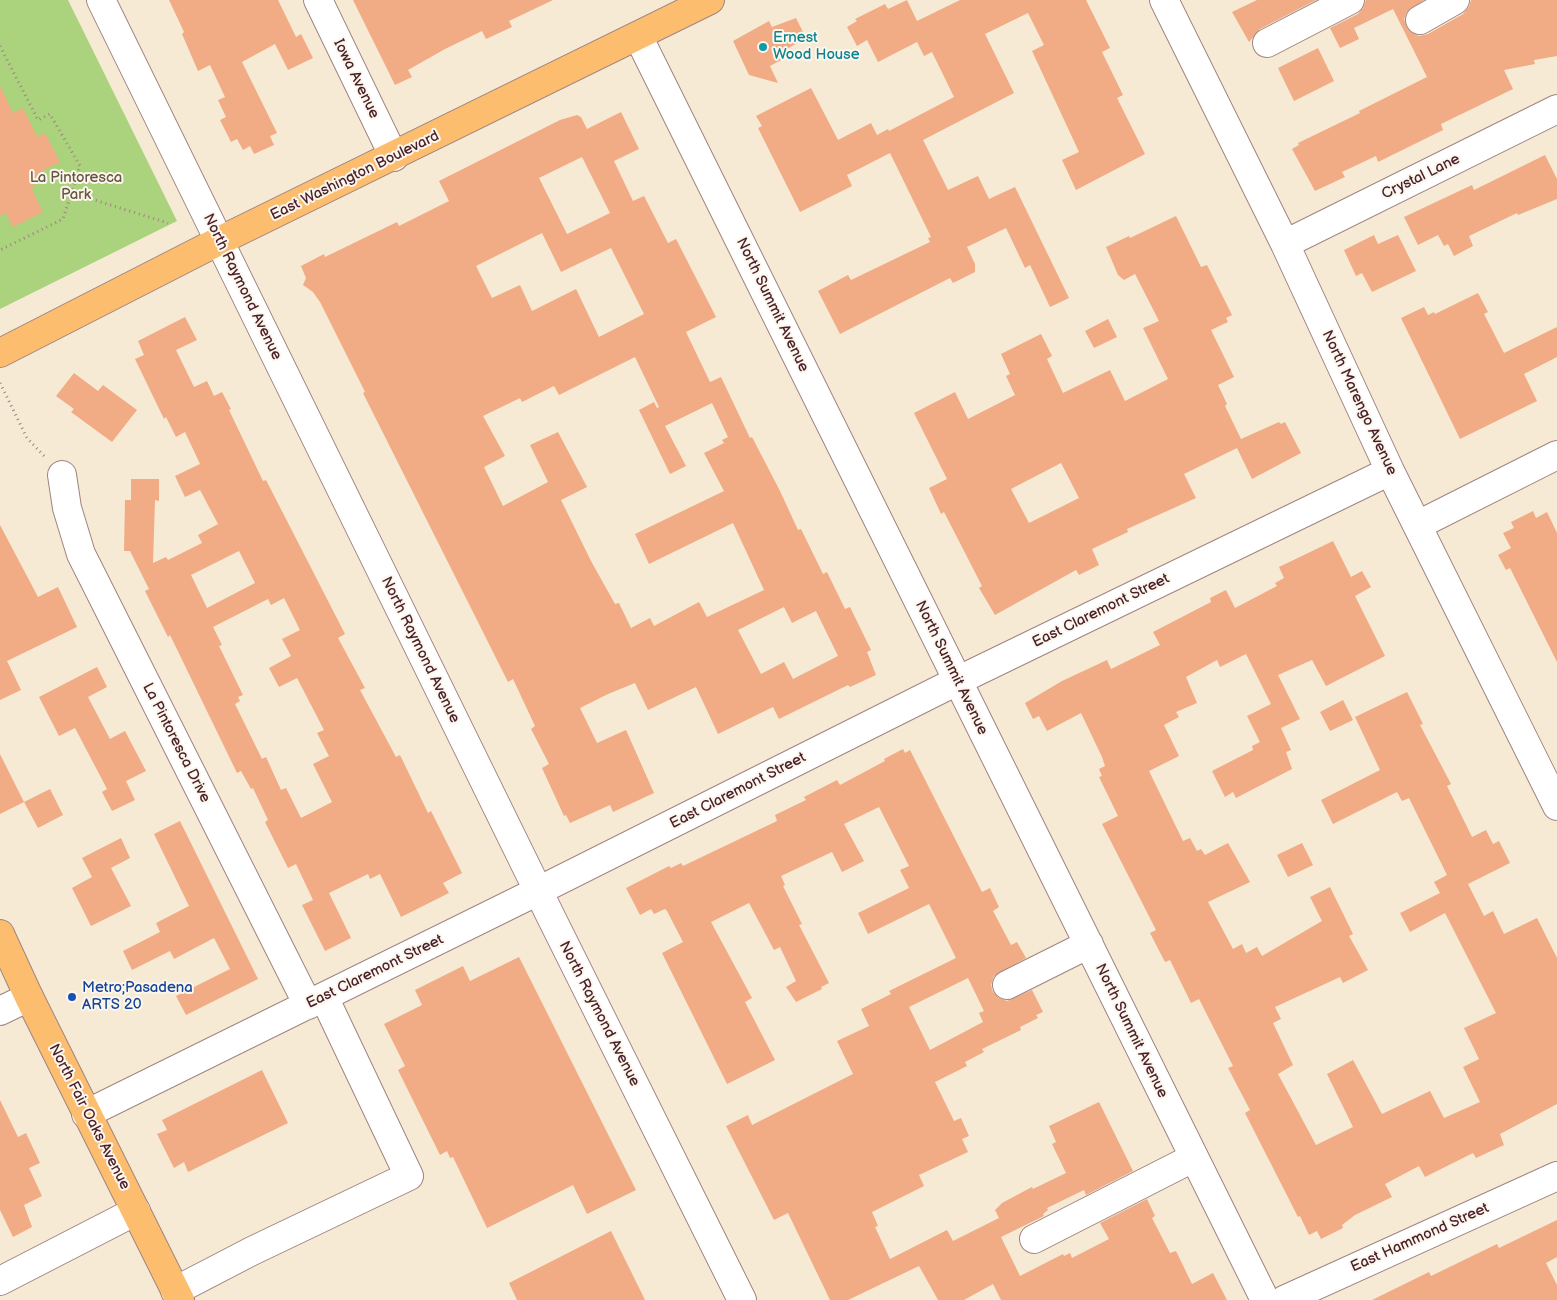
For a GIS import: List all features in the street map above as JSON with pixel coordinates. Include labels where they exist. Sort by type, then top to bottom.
[{"type":"main road","name":"East Washington Boulevard","points":[[0,353],[219,241],[394,157],[710,0]]},
{"type":"main road","name":"North Fair Oaks Avenue","points":[[0,934],[86,1114],[177,1295]]},
{"type":"street","name":"North Raymond Avenue","points":[[101,0],[538,891],[742,1300]]},
{"type":"street","name":"Iowa Avenue","points":[[318,0],[394,157]]},
{"type":"street","name":"North Marengo Avenue","points":[[1164,0],[1285,244],[1390,471],[1557,806]]},
{"type":"street","points":[[1267,43],[1350,0]]},
{"type":"street","points":[[1420,20],[1455,0]]},
{"type":"street","name":"North Summit Avenue","points":[[638,36],[1265,1300]]},
{"type":"street","name":"Crystal Lane","points":[[1285,244],[1557,110]]},
{"type":"street","points":[[1418,525],[1557,455]]},
{"type":"street","name":"East Claremont Street","points":[[86,1114],[538,891],[957,681],[1390,471]]},
{"type":"street","name":"La Pintoresca Drive","points":[[62,475],[67,508],[81,554],[409,1176],[252,1251],[177,1295]]},
{"type":"street","points":[[1007,985],[1089,944]]},
{"type":"street","points":[[0,1011],[29,997]]},
{"type":"street","points":[[1034,1239],[1193,1158]]},
{"type":"street","name":"East Hammond Street","points":[[1284,1300],[1557,1176]]},
{"type":"street","points":[[0,1281],[136,1212]]},
{"type":"path","points":[[0,46],[38,120],[50,114],[80,166],[63,220],[0,250]]},
{"type":"path","points":[[72,193],[168,223]]},
{"type":"path","points":[[0,383],[27,438],[62,475]]},
{"type":"green space","name":"La Pintoresca Park","points":[[0,0],[68,0],[177,221],[0,309]]},
{"type":"building","points":[[169,0],[278,0],[296,37],[301,34],[313,58],[288,70],[275,44],[242,62],[277,133],[270,136],[274,145],[254,154],[250,146],[243,150],[237,139],[231,142],[220,120],[226,117],[218,100],[225,97],[210,65],[198,71],[182,34],[184,32]]},
{"type":"building","points":[[353,0],[553,0],[509,21],[512,27],[486,39],[482,31],[445,49],[408,70],[412,77],[395,85]]},
{"type":"building","points":[[907,0],[917,21],[960,0],[1086,0],[1110,48],[1102,52],[1123,95],[1117,98],[1145,154],[1076,190],[1062,160],[1079,152],[1032,51],[1044,45],[1028,13],[985,34],[1014,93],[923,140],[948,190],[978,176],[989,199],[1015,187],[1069,298],[1050,307],[1030,265],[1025,268],[1006,228],[967,247],[975,264],[975,272],[953,283],[950,278],[840,334],[818,291],[848,275],[851,280],[930,242],[928,238],[931,237],[890,153],[847,175],[852,186],[800,212],[758,128],[762,126],[756,116],[811,88],[838,140],[871,123],[877,135],[888,129],[889,131],[954,97],[932,52],[924,56],[917,42],[878,62],[867,40],[857,46],[847,27],[857,21],[855,19],[885,4],[888,9]]},
{"type":"building","points":[[1257,0],[1316,0],[1260,29],[1249,42],[1232,12]]},
{"type":"building","points":[[1366,0],[1424,0],[1407,12],[1404,19],[1407,28],[1419,36],[1428,34],[1463,14],[1469,7],[1471,0],[1557,0],[1557,56],[1534,60],[1535,64],[1504,70],[1513,89],[1441,124],[1443,130],[1378,162],[1376,156],[1342,172],[1345,177],[1315,191],[1292,149],[1299,145],[1298,143],[1360,113],[1359,111],[1427,77],[1393,9],[1354,28],[1359,39],[1340,48],[1330,28],[1358,14]]},
{"type":"building","name":"Ernest Wood House","points":[[796,18],[806,38],[785,50],[783,59],[770,66],[778,83],[749,75],[733,41],[769,21],[772,27]]},
{"type":"building","points":[[1318,48],[1334,81],[1294,101],[1278,68]]},
{"type":"building","points":[[0,86],[13,113],[23,108],[37,137],[45,133],[60,162],[38,173],[32,190],[43,212],[13,227],[6,213],[0,216]]},
{"type":"building","points":[[621,112],[639,149],[614,161],[633,201],[644,196],[668,243],[676,239],[716,317],[686,332],[710,382],[721,377],[750,438],[752,437],[798,530],[801,529],[823,574],[827,572],[845,609],[850,607],[871,650],[867,652],[876,675],[850,687],[848,685],[779,719],[773,707],[718,734],[696,687],[648,710],[635,683],[608,694],[580,708],[597,743],[626,730],[654,793],[613,812],[610,805],[570,823],[566,815],[564,816],[542,768],[549,764],[531,729],[535,726],[513,679],[508,682],[363,393],[365,392],[320,302],[313,292],[303,285],[306,278],[301,266],[324,254],[325,257],[397,222],[399,226],[449,201],[439,181],[560,120],[577,115],[581,117],[587,129]],"holes":[[[582,157],[610,213],[567,234],[539,178]],[[542,233],[561,272],[611,248],[644,314],[599,337],[576,289],[532,311],[520,285],[492,298],[476,266]],[[635,357],[659,407],[657,408],[654,402],[639,410],[670,474],[686,466],[665,426],[712,403],[728,437],[722,440],[724,443],[704,453],[724,491],[635,534],[649,564],[733,523],[764,590],[707,617],[699,602],[654,626],[650,618],[631,628],[619,603],[615,604],[591,561],[561,500],[587,487],[558,432],[530,445],[548,482],[503,506],[484,467],[505,456],[483,416],[520,398],[522,402],[554,386],[559,395]],[[784,607],[792,623],[816,611],[838,656],[793,679],[784,662],[761,674],[738,630]]]},
{"type":"building","points":[[1545,155],[1557,179],[1557,199],[1518,215],[1517,213],[1469,236],[1473,246],[1454,256],[1448,244],[1444,246],[1438,235],[1418,245],[1404,217],[1472,185],[1474,190]]},
{"type":"building","points":[[1176,216],[1201,267],[1207,265],[1232,315],[1226,318],[1228,322],[1211,330],[1234,377],[1218,385],[1227,404],[1225,406],[1241,439],[1279,422],[1281,424],[1285,422],[1301,453],[1252,479],[1237,448],[1184,474],[1196,498],[1127,529],[1128,532],[1092,549],[1099,565],[1079,575],[1076,570],[995,615],[979,588],[982,586],[944,512],[941,514],[929,488],[947,479],[914,413],[955,392],[968,419],[1015,395],[1006,376],[1010,374],[1001,354],[1041,334],[1052,356],[1047,359],[1063,393],[1110,370],[1125,401],[1168,379],[1143,328],[1159,321],[1135,274],[1124,280],[1118,275],[1106,247],[1129,236],[1130,238]],"holes":[[[1061,463],[1079,498],[1029,523],[1011,489]]]},
{"type":"building","points":[[1374,235],[1378,244],[1398,235],[1416,271],[1372,292],[1362,273],[1356,276],[1344,250]]},
{"type":"building","points":[[1478,293],[1488,312],[1484,314],[1504,353],[1557,327],[1557,357],[1524,374],[1537,401],[1460,439],[1401,318],[1424,307],[1428,315],[1434,312],[1435,314]]},
{"type":"building","points":[[185,317],[197,340],[176,350],[194,387],[207,381],[214,396],[222,392],[263,481],[266,480],[345,634],[338,638],[365,688],[360,690],[396,757],[400,755],[428,813],[431,811],[462,873],[443,883],[449,893],[401,917],[380,874],[370,879],[368,874],[329,893],[351,938],[325,951],[302,905],[313,900],[296,864],[288,868],[265,822],[268,820],[253,788],[251,789],[241,771],[237,773],[170,635],[168,637],[145,591],[149,589],[130,551],[124,551],[125,500],[131,500],[131,479],[159,479],[159,501],[155,500],[153,563],[166,557],[168,560],[202,543],[198,535],[218,524],[200,490],[185,497],[175,476],[200,464],[185,432],[176,437],[166,417],[164,419],[135,359],[144,355],[138,341]],"holes":[[[239,551],[255,583],[207,608],[191,575]],[[284,598],[300,630],[282,639],[291,656],[269,668],[279,687],[297,678],[324,730],[317,733],[329,756],[313,764],[332,802],[301,818],[286,788],[281,790],[266,757],[262,759],[235,704],[240,701],[238,697],[243,695],[219,646],[222,645],[213,627],[268,599],[271,605]]]},
{"type":"building","points":[[1108,319],[1117,337],[1094,348],[1085,331]]},
{"type":"building","points":[[74,373],[98,391],[103,385],[137,410],[112,442],[71,412],[74,409],[56,396]]},
{"type":"building","points":[[1533,511],[1536,518],[1547,512],[1557,533],[1557,662],[1510,568],[1506,570],[1498,555],[1511,548],[1503,533],[1514,528],[1511,522]]},
{"type":"building","points":[[0,525],[38,597],[58,587],[77,627],[7,661],[21,690],[0,700]]},
{"type":"building","points":[[1333,541],[1351,577],[1362,571],[1371,587],[1355,596],[1385,656],[1326,686],[1312,660],[1278,675],[1300,719],[1281,728],[1291,750],[1286,752],[1292,769],[1236,798],[1233,792],[1225,797],[1212,771],[1253,750],[1252,746],[1260,742],[1247,716],[1271,704],[1246,654],[1220,667],[1217,660],[1186,677],[1197,703],[1176,712],[1179,717],[1164,725],[1179,756],[1149,771],[1183,841],[1190,838],[1197,851],[1201,849],[1205,855],[1228,843],[1250,882],[1208,902],[1233,949],[1242,944],[1246,953],[1257,947],[1262,956],[1322,921],[1310,897],[1330,887],[1353,934],[1349,936],[1368,970],[1343,983],[1340,977],[1275,1007],[1281,1019],[1273,1023],[1293,1065],[1278,1074],[1316,1145],[1353,1127],[1327,1074],[1353,1060],[1382,1114],[1430,1091],[1444,1118],[1480,1102],[1463,1067],[1479,1059],[1464,1028],[1496,1013],[1445,913],[1410,932],[1400,913],[1440,893],[1434,882],[1447,875],[1409,798],[1402,801],[1397,792],[1333,824],[1321,800],[1380,770],[1355,717],[1407,692],[1423,724],[1420,725],[1451,784],[1447,786],[1472,837],[1486,830],[1493,844],[1499,841],[1510,863],[1468,884],[1484,916],[1493,911],[1504,934],[1537,918],[1557,958],[1557,1104],[1500,1134],[1504,1145],[1476,1158],[1473,1153],[1425,1177],[1419,1166],[1385,1184],[1392,1197],[1355,1215],[1342,1225],[1343,1228],[1321,1239],[1317,1231],[1309,1235],[1300,1216],[1298,1217],[1245,1113],[1250,1110],[1228,1068],[1233,1066],[1199,999],[1191,1003],[1170,960],[1165,962],[1150,933],[1156,930],[1102,824],[1118,816],[1099,777],[1102,776],[1099,769],[1105,766],[1102,757],[1081,713],[1047,731],[1039,716],[1033,719],[1025,703],[1062,681],[1107,660],[1111,669],[1160,645],[1153,632],[1211,602],[1210,598],[1226,590],[1235,608],[1277,586],[1275,583],[1284,578],[1279,567]]},
{"type":"building","points":[[97,667],[107,687],[88,697],[110,739],[125,731],[146,771],[126,781],[135,800],[112,811],[102,792],[107,789],[75,728],[59,736],[39,697]]},
{"type":"building","points":[[1343,700],[1353,720],[1330,731],[1320,712]]},
{"type":"building","points":[[903,749],[905,753],[910,750],[982,892],[990,888],[999,907],[993,911],[1011,945],[1017,942],[1026,958],[994,976],[991,985],[993,992],[999,998],[1007,1001],[1032,990],[1043,1012],[1036,1015],[1038,1018],[1020,1027],[1021,1030],[982,1049],[984,1052],[965,1062],[967,1066],[935,1082],[954,1121],[961,1118],[969,1136],[962,1139],[968,1152],[919,1175],[924,1186],[872,1212],[878,1226],[875,1227],[890,1259],[947,1230],[953,1241],[999,1218],[995,1210],[1002,1203],[1032,1187],[1033,1189],[1066,1173],[1052,1144],[1056,1142],[1049,1126],[1099,1102],[1133,1171],[1086,1195],[1084,1190],[1047,1208],[1048,1210],[1043,1214],[1044,1216],[1001,1237],[1020,1276],[1063,1254],[1064,1256],[1070,1253],[1072,1258],[1109,1239],[1100,1223],[1147,1199],[1155,1216],[1152,1218],[1170,1253],[1176,1251],[1192,1284],[1213,1273],[1227,1300],[1001,1300],[993,1284],[964,1300],[938,1300],[919,1266],[848,1300],[830,1300],[788,1213],[774,1220],[726,1126],[748,1115],[752,1125],[853,1074],[837,1041],[869,1026],[861,1009],[891,994],[889,991],[956,958],[929,904],[868,934],[858,913],[909,888],[900,870],[909,866],[879,807],[844,824],[864,861],[842,872],[832,852],[781,876],[785,885],[783,886],[802,924],[799,925],[829,983],[821,987],[822,989],[796,1002],[786,987],[796,981],[780,947],[774,950],[749,903],[711,922],[752,998],[745,1002],[775,1060],[727,1084],[662,953],[683,942],[665,909],[654,914],[651,909],[640,915],[626,888],[669,866],[671,868],[681,863],[683,866],[777,821],[775,815],[806,800],[804,797],[837,780],[840,785],[885,761],[884,759]],"holes":[[[968,978],[984,1011],[979,1013],[983,1022],[930,1050],[909,1007]]]},
{"type":"building","points":[[0,754],[24,802],[0,814]]},
{"type":"building","points":[[50,789],[63,815],[38,828],[24,802]]},
{"type":"building","points":[[180,821],[258,979],[186,1015],[176,996],[230,969],[214,938],[174,959],[170,951],[132,970],[123,951],[160,932],[156,923],[189,906],[154,834]]},
{"type":"building","points":[[121,838],[130,858],[111,868],[131,906],[91,926],[72,888],[92,877],[82,858]]},
{"type":"building","points":[[1302,843],[1313,865],[1288,877],[1277,855]]},
{"type":"building","points":[[519,957],[636,1190],[587,1214],[573,1185],[487,1228],[453,1157],[450,1158],[447,1151],[440,1155],[398,1070],[405,1066],[384,1024],[422,1005],[415,990],[463,966],[470,981]]},
{"type":"building","points":[[262,1070],[288,1123],[188,1172],[184,1162],[174,1168],[157,1134],[167,1130],[162,1120]]},
{"type":"building","points":[[0,1100],[18,1137],[26,1133],[40,1163],[29,1168],[42,1196],[24,1205],[32,1227],[13,1237],[0,1210]]},
{"type":"building","points":[[1557,1220],[1557,1257],[1546,1263],[1557,1285],[1557,1300],[1372,1300],[1429,1272],[1431,1276],[1497,1244],[1499,1248]]},
{"type":"building","points":[[611,1231],[645,1300],[517,1300],[509,1283]]},
{"type":"place","name":"Ernest Wood House","points":[[763,47]]},
{"type":"place","name":"Metro;Pasadena ARTS 20","points":[[72,997]]}]
